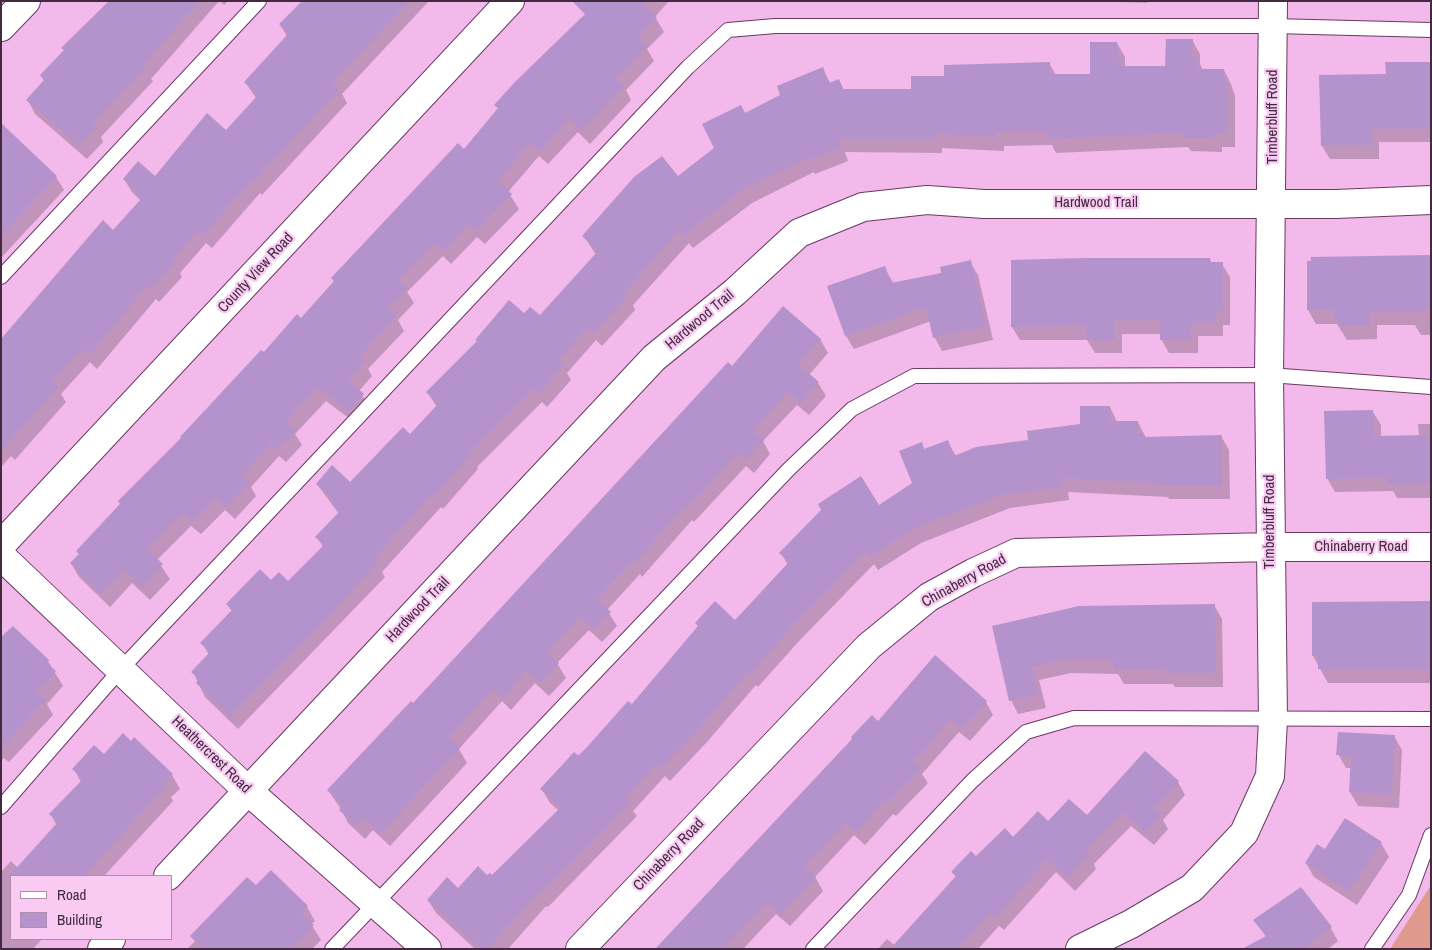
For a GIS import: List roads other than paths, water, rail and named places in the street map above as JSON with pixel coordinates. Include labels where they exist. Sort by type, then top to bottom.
[{"type":"street","points":[[1,28],[26,1]]},
{"type":"street","name":"County View Road","points":[[1,545],[510,1]]},
{"type":"street","name":"Timberbluff Road","points":[[1080,949],[1130,924],[1192,888],[1244,833],[1270,776],[1273,720],[1269,375],[1273,14]]},
{"type":"street","name":"Hardwood Trail","points":[[169,875],[247,790],[541,481],[654,358],[735,292],[799,233],[863,207],[927,200],[984,204],[1272,202],[1336,204],[1431,200]]},
{"type":"street","name":"Chinaberry Road","points":[[580,949],[869,646],[929,597],[973,573],[1016,553],[1270,547],[1431,547]]},
{"type":"street","name":"Heathercrest Road","points":[[1,556],[247,790],[427,949]]},
{"type":"lane","points":[[1,277],[259,1]]},
{"type":"lane","points":[[1,808],[121,669],[688,68],[728,30],[775,26],[1273,14],[1431,30]]},
{"type":"lane","points":[[332,949],[789,469],[852,409],[914,376],[1269,375],[1431,387]]},
{"type":"lane","points":[[813,949],[972,781],[1026,732],[1074,718],[1431,719]]},
{"type":"lane","points":[[1372,949],[1409,895],[1431,835]]}]
